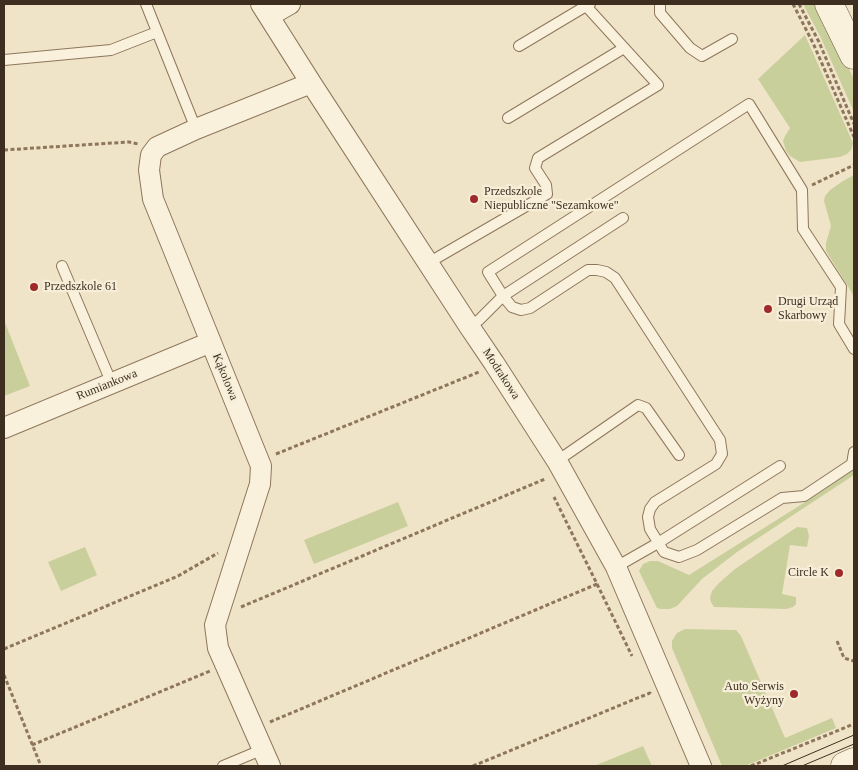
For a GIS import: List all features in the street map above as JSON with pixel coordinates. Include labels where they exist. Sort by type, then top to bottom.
[{"type":"street","points":[[265,10],[290,4]]},
{"type":"street","points":[[829,4],[854,55]]},
{"type":"street","name":"Modrakowa","points":[[265,10],[494,363],[548,466],[616,567],[701,766]]},
{"type":"street","points":[[157,147],[196,129],[311,83]]},
{"type":"street","name":"Kąkolowa","points":[[157,147],[151,155],[149,170],[153,199],[261,466],[260,484],[215,625],[218,648],[270,766]]},
{"type":"street","name":"Rumiankowa","points":[[4,428],[211,342]]},
{"type":"street","points":[[845,766],[854,762]]},
{"type":"lane","points":[[146,4],[196,129]]},
{"type":"lane","points":[[660,4],[660,13],[690,48],[702,56],[732,39]]},
{"type":"lane","points":[[428,263],[547,194],[546,186],[536,168],[538,158],[658,85],[588,5],[519,46]]},
{"type":"lane","points":[[4,60],[111,50],[157,32]]},
{"type":"lane","points":[[508,118],[624,48]]},
{"type":"lane","points":[[854,348],[839,324],[840,287],[803,229],[802,190],[749,104],[488,272],[512,307],[521,310],[530,308],[588,270],[606,272],[615,278],[720,440],[722,454],[716,464],[655,502],[650,509],[648,517],[650,529],[664,552],[679,557],[697,550],[782,498],[804,496],[852,464],[854,452]]},
{"type":"lane","points":[[469,326],[504,296],[623,218]]},
{"type":"lane","points":[[62,266],[112,384]]},
{"type":"lane","points":[[548,466],[638,406],[646,408],[679,454]]},
{"type":"lane","points":[[616,567],[658,543],[780,466]]},
{"type":"lane","points":[[223,766],[262,748]]},
{"type":"path","points":[[793,4],[813,43],[854,137]]},
{"type":"path","points":[[799,4],[819,42],[854,124]]},
{"type":"path","points":[[4,150],[129,142],[157,147]]},
{"type":"path","points":[[802,190],[854,165]]},
{"type":"path","points":[[259,461],[478,372],[494,363]]},
{"type":"path","points":[[238,608],[545,479],[548,466]]},
{"type":"path","points":[[554,496],[634,660]]},
{"type":"path","points":[[4,649],[178,576],[222,550]]},
{"type":"path","points":[[263,725],[597,584]]},
{"type":"path","points":[[837,642],[844,658],[854,661]]},
{"type":"path","points":[[32,745],[218,668]]},
{"type":"path","points":[[4,675],[41,766]]},
{"type":"path","points":[[646,685],[654,702]]},
{"type":"path","points":[[474,766],[650,693]]},
{"type":"path","points":[[751,766],[762,764],[854,724]]},
{"type":"green space","points":[[803,4],[817,4],[854,79],[854,112],[820,36]]},
{"type":"green space","points":[[805,35],[853,143],[851,150],[840,157],[800,162],[786,151],[783,141],[790,128],[758,79]]},
{"type":"green space","points":[[854,175],[854,298],[826,251],[826,243],[831,226],[824,201],[825,196],[830,190]]},
{"type":"green space","points":[[4,320],[30,386],[4,396]]},
{"type":"green space","points":[[854,469],[854,475],[737,552],[702,579],[677,606],[670,609],[657,608],[639,571],[643,564],[650,561],[658,561],[689,575],[818,494]]},
{"type":"green space","points":[[398,502],[408,526],[314,564],[304,540]]},
{"type":"green space","points":[[797,527],[807,528],[809,536],[807,547],[790,545],[782,594],[796,597],[796,604],[793,607],[786,609],[714,607],[710,598],[712,591],[719,583],[735,569]]},
{"type":"green space","points":[[85,547],[97,575],[61,591],[48,562]]},
{"type":"green space","points":[[685,629],[736,630],[741,636],[785,738],[832,718],[836,728],[745,766],[722,766],[672,648],[672,641],[677,633]]},
{"type":"green space","points":[[643,746],[652,766],[594,766]]},
{"type":"tram line","points":[[782,766],[854,735]]},
{"type":"tram line","points":[[802,766],[854,744]]},
{"type":"place","name":"Przedszkole Niepubliczne \"Sezamkowe\"","points":[[474,199]]},
{"type":"place","name":"Przedszkole 61","points":[[34,287]]},
{"type":"place","name":"Drugi Urząd Skarbowy","points":[[768,309]]},
{"type":"place","name":"Circle K","points":[[839,573]]},
{"type":"place","name":"Auto Serwis Wyżyny","points":[[794,694]]}]
